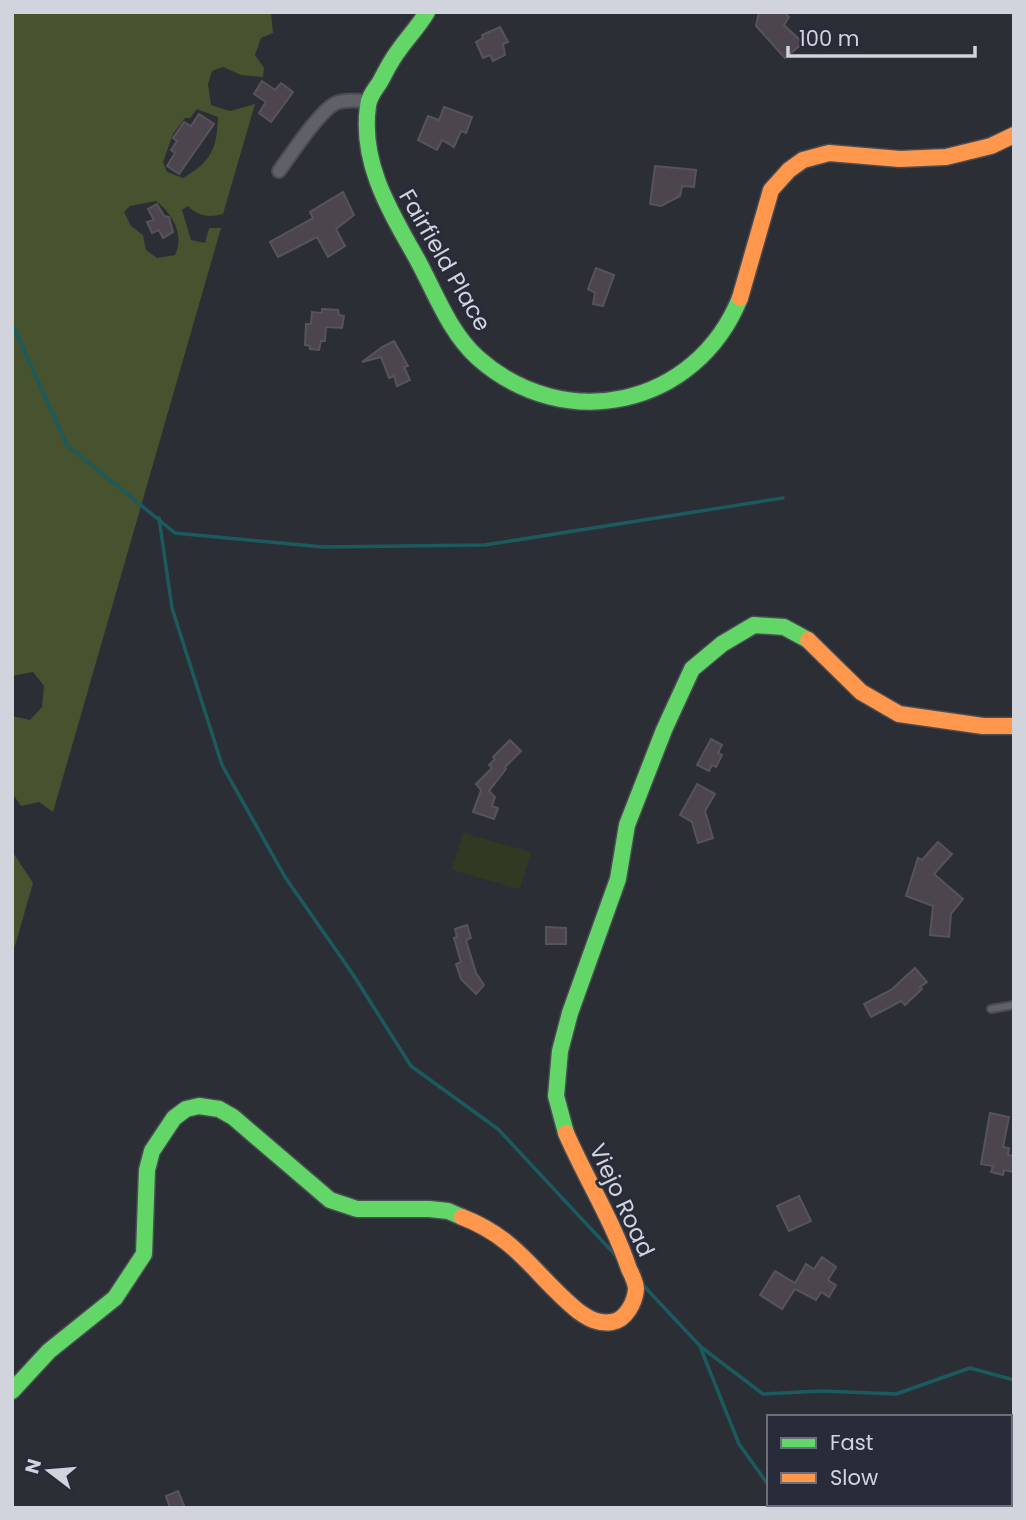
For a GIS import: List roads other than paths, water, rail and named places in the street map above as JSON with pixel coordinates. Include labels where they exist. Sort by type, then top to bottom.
[{"type":"street","points":[[279,171],[325,111],[335,103],[369,101],[401,47],[418,29],[427,12]]},
{"type":"street","name":"Fairfield Place","points":[[369,101],[370,163],[377,187],[444,311],[475,356],[495,373],[539,396],[574,403],[607,402],[637,397],[662,387],[695,365],[731,317],[744,286],[771,190],[796,163],[813,155],[829,153],[928,160],[981,150],[1014,135]]},
{"type":"street","name":"Viejo Road","points":[[12,1391],[49,1351],[116,1298],[144,1254],[147,1170],[152,1151],[174,1118],[186,1109],[200,1106],[219,1109],[233,1117],[330,1200],[357,1209],[449,1211],[486,1226],[519,1251],[576,1309],[591,1320],[604,1323],[618,1321],[630,1309],[636,1288],[618,1236],[580,1166],[564,1129],[556,1096],[560,1051],[570,1013],[618,879],[627,825],[664,730],[692,669],[722,644],[754,625],[784,627],[805,637],[861,692],[900,714],[983,726],[1014,726]]},
{"type":"lane","points":[[991,1009],[1014,1005]]},
{"type":"waterway","points":[[12,324],[67,445],[175,533],[323,547],[485,545],[783,498]]},
{"type":"waterway","points":[[159,518],[172,608],[222,765],[285,877],[352,973],[411,1066],[498,1129],[620,1260]]},
{"type":"waterway","points":[[642,1284],[701,1347],[763,1394],[821,1391],[896,1394],[970,1368],[1014,1380]]},
{"type":"waterway","points":[[701,1349],[739,1444],[767,1483]]}]
